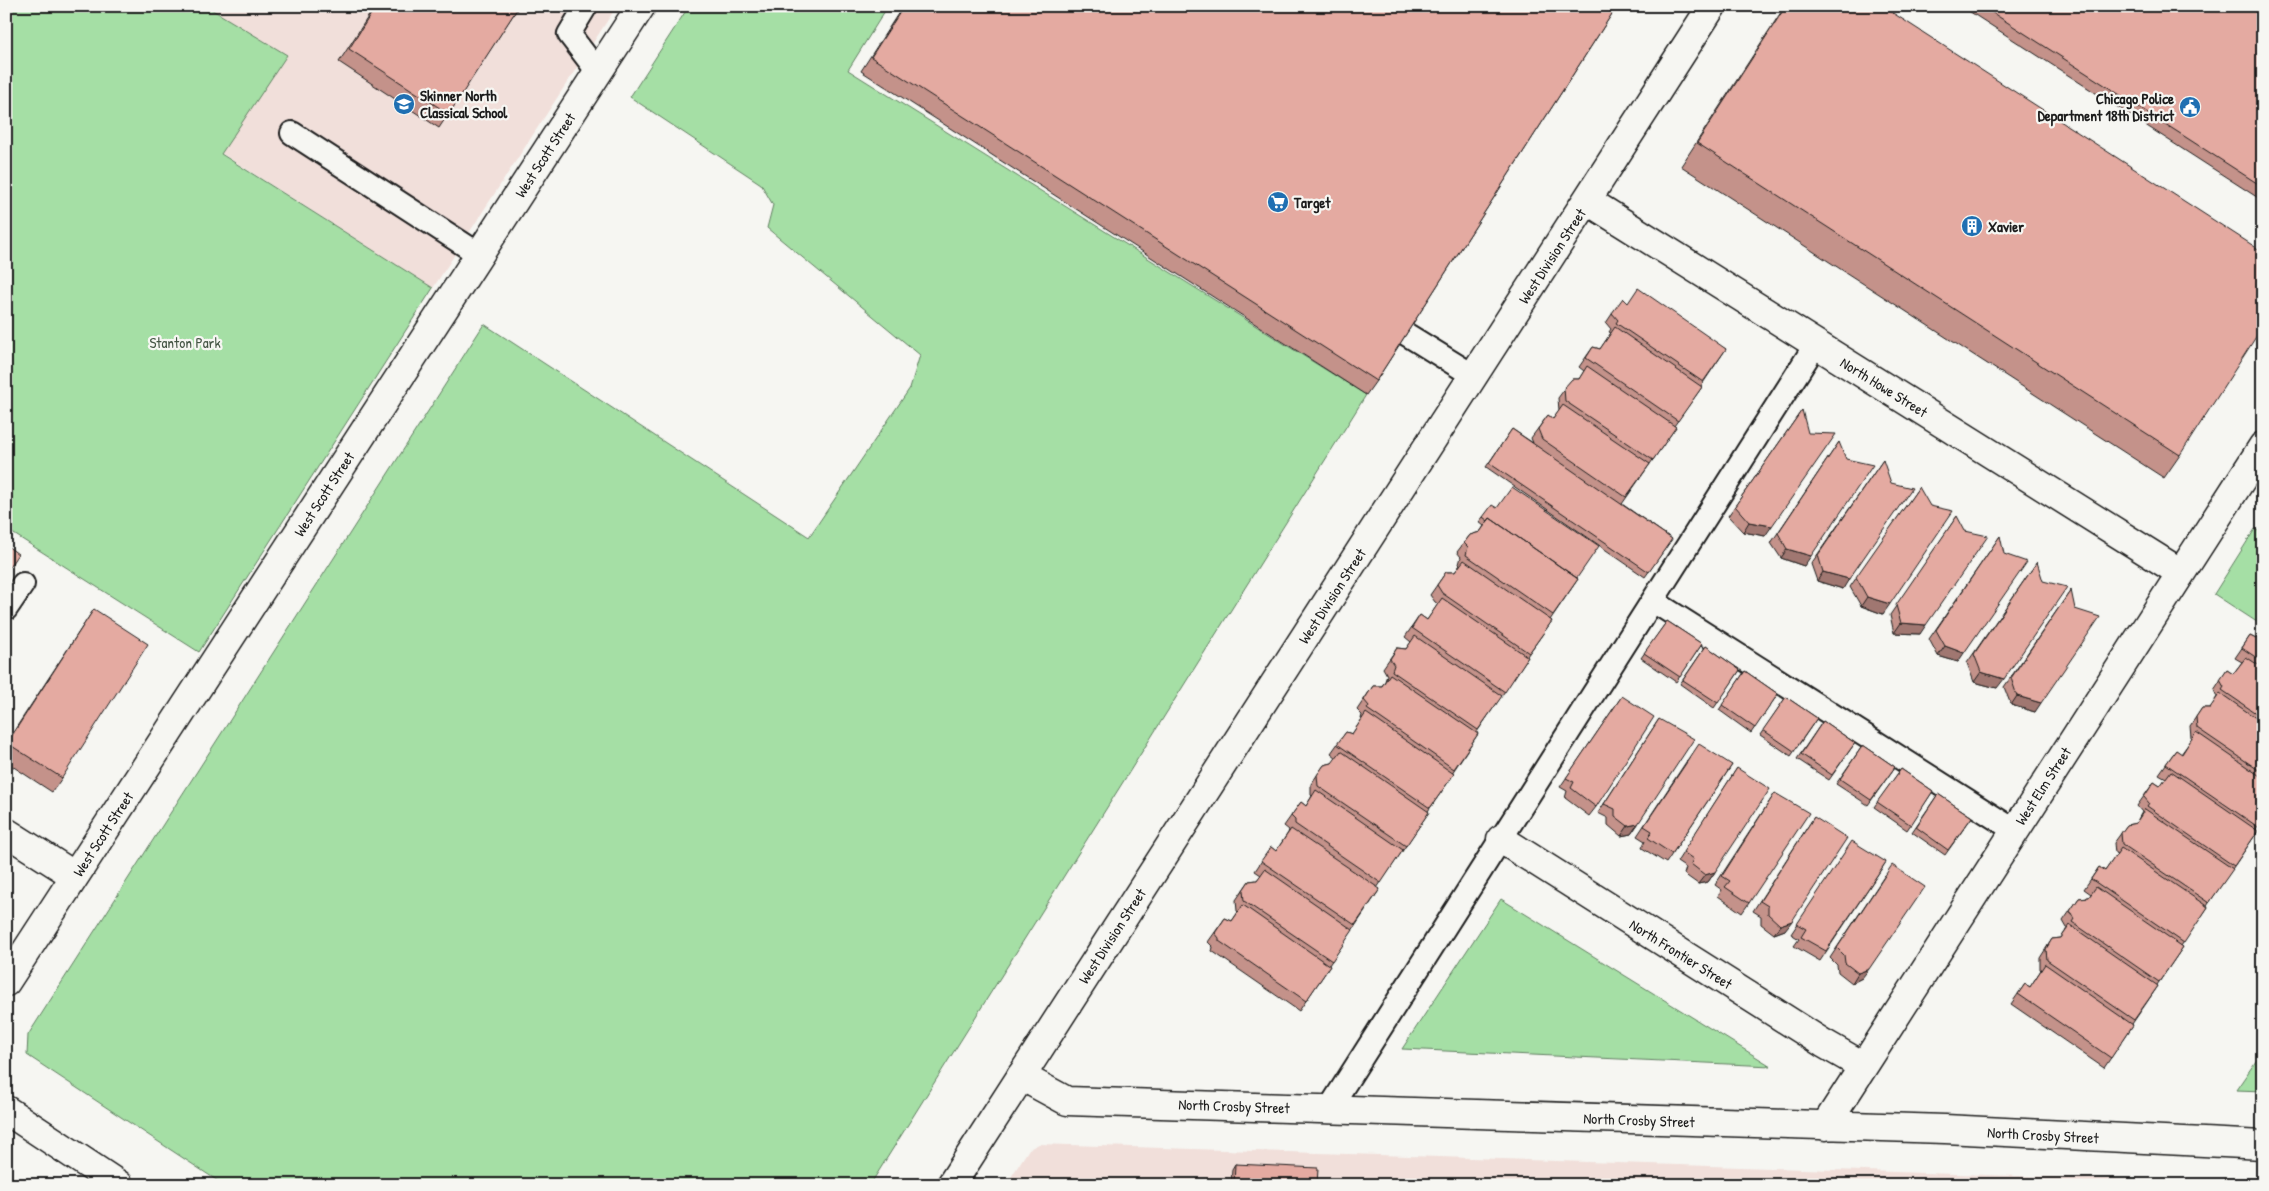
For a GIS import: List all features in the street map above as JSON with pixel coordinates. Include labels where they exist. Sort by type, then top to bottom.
[{"type":"street","name":"West Scott Street","points":[[6,982],[641,6]]},
{"type":"street","name":"West Division Street","points":[[950,1185],[1588,201],[1712,6]]},
{"type":"street","name":"North Howe Street","points":[[1588,201],[2181,572]]},
{"type":"street","name":"West Elm Street","points":[[1824,1126],[2263,446]]},
{"type":"street","points":[[6,832],[75,876]]},
{"type":"street","name":"North Frontier Street","points":[[1501,839],[1823,1043],[1864,1066]]},
{"type":"street","name":"North Crosby Street","points":[[1021,1076],[1067,1101],[1945,1130],[2263,1145]]},
{"type":"street","points":[[6,1110],[119,1185]]},
{"type":"lane","points":[[586,6],[568,34],[598,72]]},
{"type":"lane","points":[[292,133],[480,255]]},
{"type":"lane","points":[[1406,334],[1474,376]]},
{"type":"lane","points":[[1329,1109],[1816,344]]},
{"type":"lane","points":[[6,609],[23,584]]},
{"type":"lane","points":[[1653,601],[2014,830]]},
{"type":"shaded area","name":"Skinner North Classical School","points":[[212,6],[617,6],[433,288],[221,153],[287,55],[210,8]]},
{"type":"shaded area","points":[[1039,1144],[2263,1185],[1006,1185],[1029,1149]]},
{"type":"green space","name":"Stanton Park","points":[[6,6],[212,6],[211,9],[287,55],[221,154],[433,288],[199,652],[6,529]]},
{"type":"green space","points":[[689,6],[888,6],[848,70],[1366,395],[870,1185],[224,1185],[27,1055],[28,1035],[484,324],[809,537],[910,388],[920,355],[767,228],[773,205],[761,184],[630,97]]},
{"type":"green space","points":[[2255,529],[2263,534],[2263,626],[2214,594]]},
{"type":"green space","points":[[1501,899],[1771,1066],[1402,1049]]},
{"type":"green space","points":[[2263,1051],[2263,1091],[2236,1090]]},
{"type":"building","points":[[376,6],[519,6],[449,114],[349,49]]},
{"type":"building","name":"Target","points":[[904,6],[1617,6],[1376,381],[871,57]]},
{"type":"building","name":"Xavier","points":[[1786,6],[1882,6],[2263,252],[2263,326],[2180,455],[1697,143]]},
{"type":"building","name":"Chicago Police Department 18th District","points":[[1982,6],[2263,6],[2263,187]]},
{"type":"building","points":[[1638,288],[1726,349],[1703,382],[1616,323],[1618,320],[1612,313],[1623,298],[1628,303]]},
{"type":"building","points":[[1615,327],[1702,387],[1678,421],[1586,358],[1593,347],[1600,349]]},
{"type":"building","points":[[1587,366],[1676,427],[1653,460],[1565,401],[1564,388],[1572,379],[1579,379]]},
{"type":"building","points":[[1563,405],[1650,464],[1626,497],[1542,439],[1538,429],[1548,415],[1553,419]]},
{"type":"building","points":[[1802,410],[1808,433],[1836,434],[1772,526],[1749,522],[1735,506]]},
{"type":"building","points":[[1512,429],[1672,539],[1649,572],[1489,463]]},
{"type":"building","points":[[1839,442],[1846,459],[1873,465],[1811,556],[1787,549],[1778,533]]},
{"type":"building","points":[[1883,460],[1891,483],[1912,488],[1849,579],[1823,572],[1818,555]]},
{"type":"building","points":[[1512,487],[1599,546],[1577,578],[1490,518],[1488,521],[1483,517],[1492,505],[1497,508]]},
{"type":"building","points":[[1919,487],[1930,506],[1953,511],[1890,604],[1867,597],[1856,577]]},
{"type":"building","points":[[1957,516],[1965,531],[1988,536],[1926,625],[1901,623],[1896,605]]},
{"type":"building","points":[[1490,518],[1578,579],[1553,615],[1466,555],[1468,547],[1464,543],[1470,535],[1480,532]]},
{"type":"building","points":[[2000,536],[2004,554],[2027,562],[1964,653],[1945,646],[1936,630]]},
{"type":"building","points":[[6,545],[18,554],[6,572]]},
{"type":"building","points":[[1464,560],[1552,621],[1529,653],[1442,593],[1437,585],[1446,572],[1455,572]]},
{"type":"building","points":[[2037,562],[2043,581],[2067,587],[2004,679],[1981,672],[1974,654]]},
{"type":"building","points":[[2071,590],[2075,609],[2100,617],[2041,703],[2017,696],[2011,678]]},
{"type":"building","points":[[1442,598],[1528,657],[1505,692],[1412,628],[1420,615],[1427,620]]},
{"type":"building","points":[[94,609],[148,644],[62,778],[7,743]]},
{"type":"building","points":[[1667,621],[1702,644],[1680,677],[1644,653]]},
{"type":"building","points":[[2263,629],[2263,662],[2242,648],[2250,636],[2256,639]]},
{"type":"building","points":[[1415,636],[1502,696],[1478,730],[1392,671],[1394,665],[1390,659],[1397,648],[1406,649]]},
{"type":"building","points":[[1706,646],[1740,670],[1718,703],[1683,680]]},
{"type":"building","points":[[2246,657],[2263,668],[2263,718],[2222,690],[2224,687],[2220,680],[2227,670],[2233,674]]},
{"type":"building","points":[[1745,671],[1778,694],[1755,728],[1722,705]]},
{"type":"building","points":[[1390,674],[1478,734],[1454,769],[1367,709],[1369,706],[1364,700],[1373,686],[1382,686]]},
{"type":"building","points":[[2220,693],[2263,723],[2263,773],[2197,728],[2196,717],[2202,708],[2210,708]]},
{"type":"building","points":[[1622,696],[1654,717],[1596,807],[1571,788],[1574,782],[1566,778]]},
{"type":"building","points":[[1786,697],[1817,718],[1794,751],[1763,730]]},
{"type":"building","points":[[1366,713],[1454,774],[1430,808],[1337,744],[1346,732],[1352,734]]},
{"type":"building","points":[[1659,719],[1694,739],[1638,824],[1628,826],[1615,816],[1615,809],[1604,804]]},
{"type":"building","points":[[1823,721],[1855,743],[1832,775],[1801,754]]},
{"type":"building","points":[[2196,732],[2263,778],[2263,819],[2258,827],[2166,764],[2176,750],[2182,754]]},
{"type":"building","points":[[1699,744],[1732,765],[1672,854],[1648,838],[1652,831],[1644,826]]},
{"type":"building","points":[[1863,745],[1895,767],[1871,800],[1840,779]]},
{"type":"building","points":[[1341,751],[1429,812],[1406,846],[1318,786],[1317,775],[1324,765],[1332,763]]},
{"type":"building","points":[[1737,768],[1770,789],[1715,872],[1705,875],[1691,864],[1693,859],[1683,852]]},
{"type":"building","points":[[1901,769],[1933,791],[1911,825],[1877,802]]},
{"type":"building","points":[[2171,771],[2258,831],[2234,866],[2147,806],[2149,803],[2144,797],[2154,782],[2160,786]]},
{"type":"building","points":[[1316,790],[1403,850],[1381,883],[1295,824],[1295,820],[1291,816],[1301,802],[1306,806]]},
{"type":"building","points":[[1775,793],[1809,813],[1749,903],[1725,887],[1730,881],[1722,876]]},
{"type":"building","points":[[1938,794],[1972,817],[1948,850],[1916,827]]},
{"type":"building","points":[[2145,809],[2233,869],[2209,903],[2122,844],[2121,833],[2127,825],[2136,823]]},
{"type":"building","points":[[1814,817],[1847,838],[1792,921],[1780,925],[1768,914],[1768,906],[1760,901]]},
{"type":"building","points":[[1291,829],[1380,889],[1355,925],[1261,861],[1271,847],[1276,851]]},
{"type":"building","points":[[1852,841],[1886,862],[1826,951],[1801,937],[1806,929],[1797,924]]},
{"type":"building","points":[[2121,848],[2208,907],[2184,943],[2091,879],[2099,867],[2105,871]]},
{"type":"building","points":[[1892,865],[1925,887],[1869,969],[1858,973],[1845,963],[1844,955],[1837,948]]},
{"type":"building","points":[[1265,869],[1353,930],[1332,961],[1244,901],[1243,890],[1249,881],[1257,880]]},
{"type":"building","points":[[2096,887],[2183,947],[2159,982],[2072,922],[2074,919],[2070,911],[2079,898],[2089,897]]},
{"type":"building","points":[[1243,905],[1330,966],[1306,1001],[1219,941],[1215,933],[1225,918],[1232,921]]},
{"type":"building","points":[[2070,925],[2158,986],[2134,1020],[2047,960],[2046,949],[2052,939],[2061,938]]},
{"type":"building","points":[[2045,964],[2133,1025],[2111,1058],[2018,994],[2025,984],[2030,987]]},
{"type":"building","points":[[1235,1164],[1318,1168],[1317,1185],[1234,1185]]},
{"type":"place","name":"Skinner North Classical School","points":[[404,104]]},
{"type":"place","name":"Chicago Police Department 18th District","points":[[2190,107]]},
{"type":"place","name":"Target","points":[[1278,202]]},
{"type":"place","name":"Xavier","points":[[1972,226]]}]
